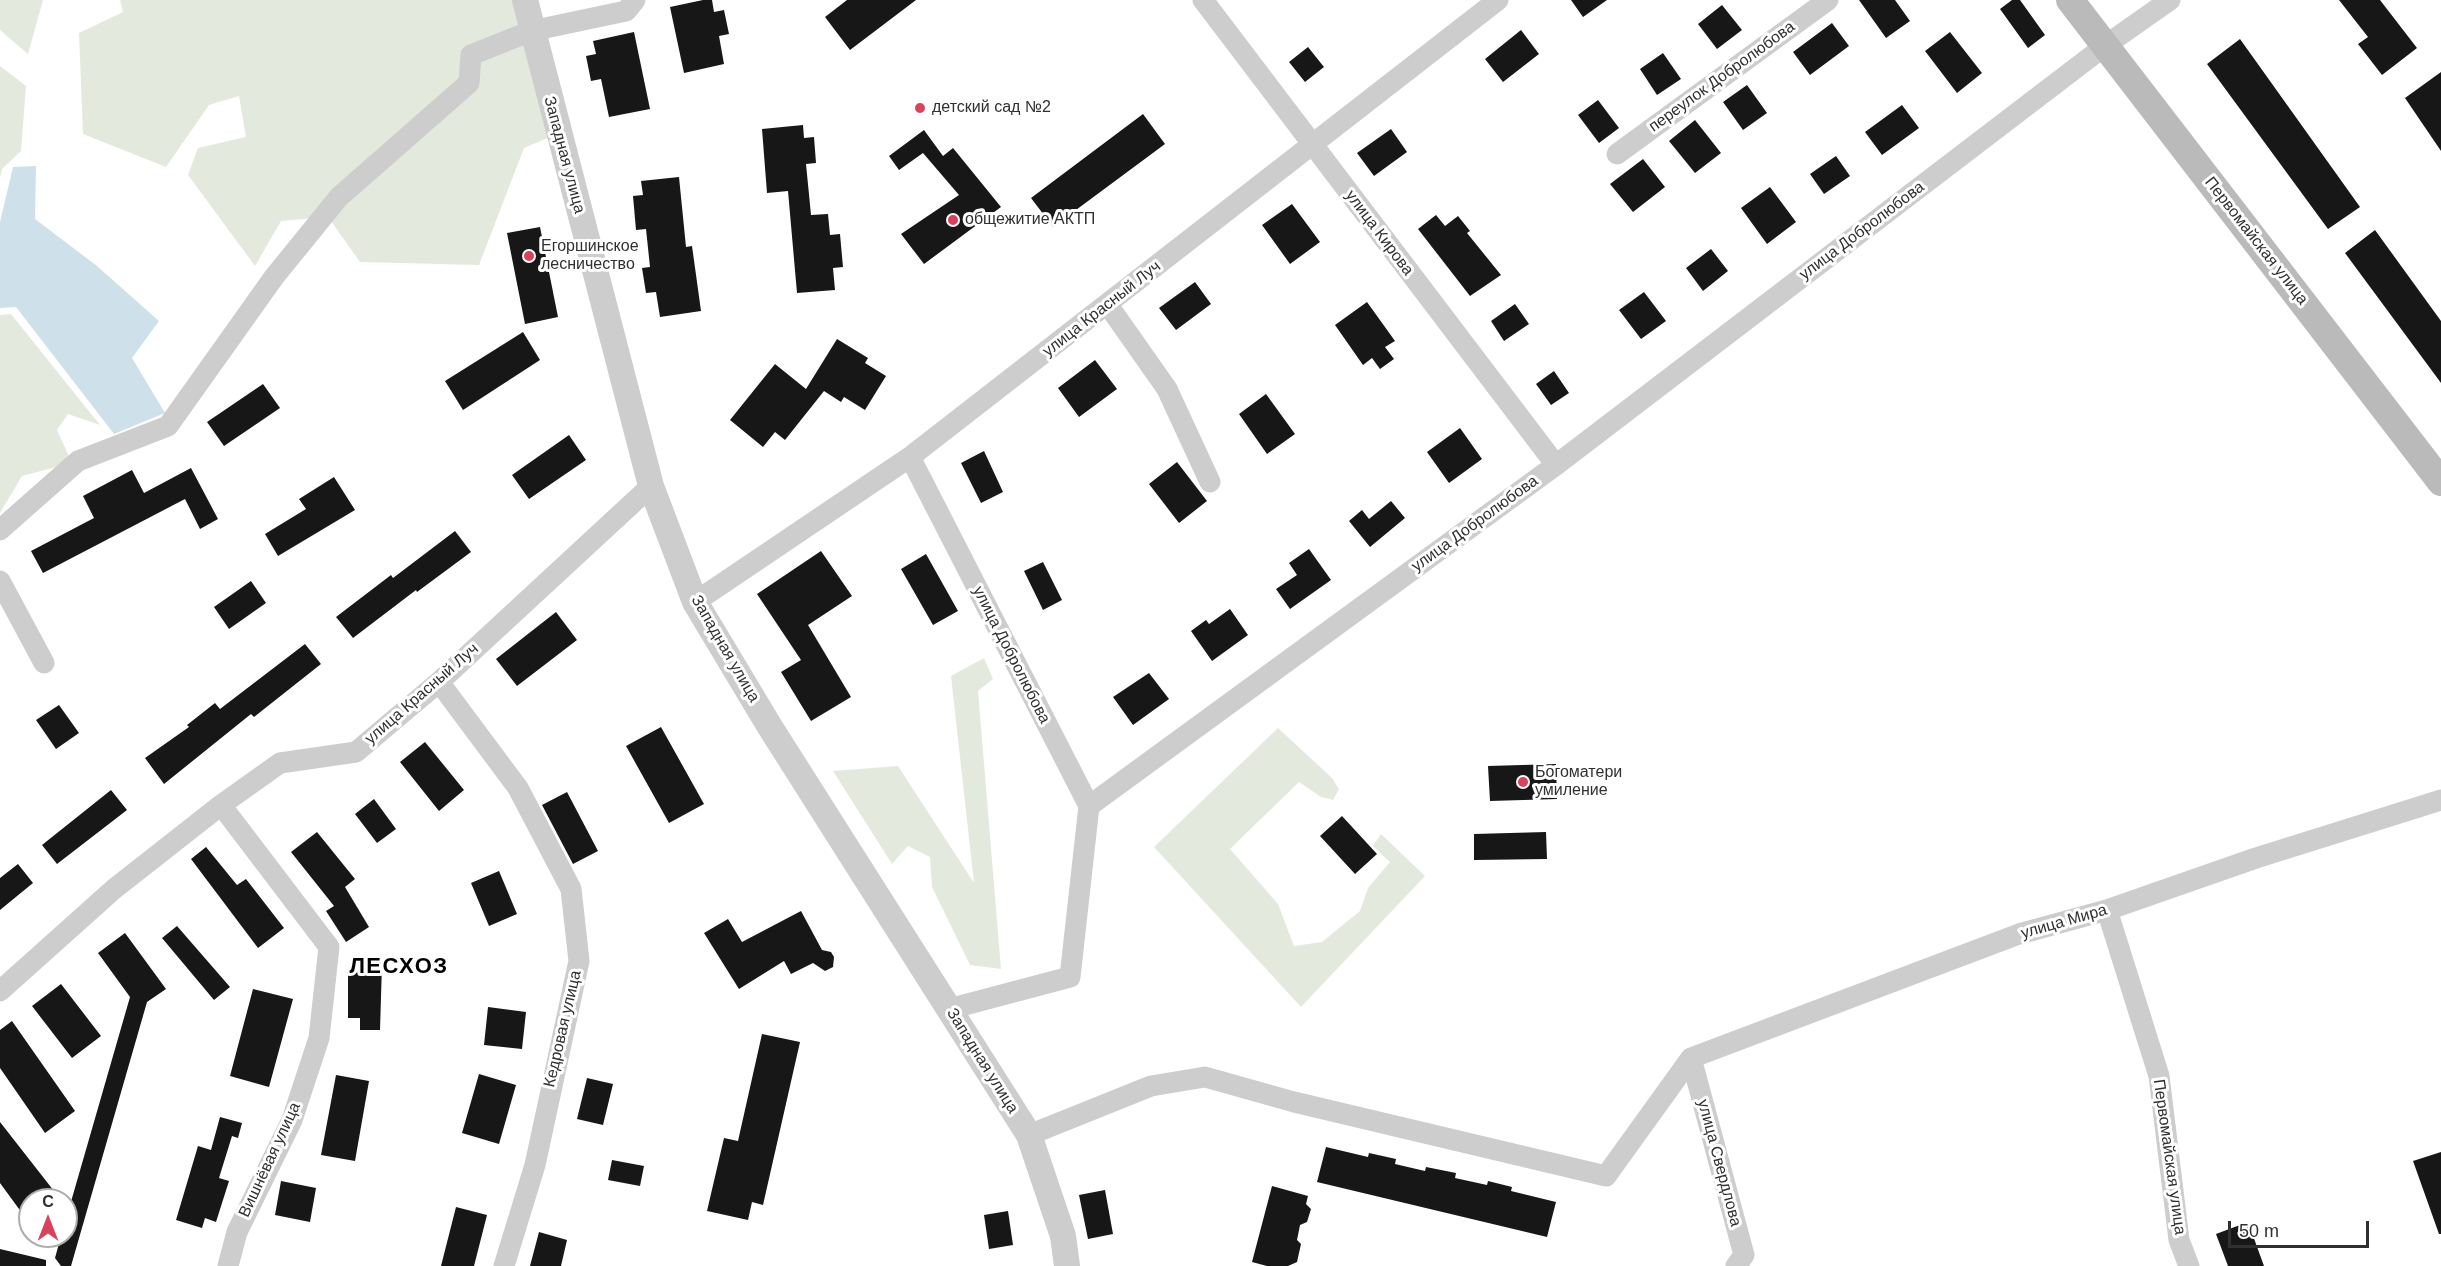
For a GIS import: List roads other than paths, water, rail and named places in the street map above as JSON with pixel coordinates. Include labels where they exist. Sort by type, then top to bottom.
[{"type":"main road","name":"Первомайская улица","points":[[2070,0],[2441,482]]},
{"type":"street","name":"Западная улица","points":[[525,0],[531,31],[651,486],[695,602],[770,727],[1029,1135],[1063,1236],[1067,1266]]},
{"type":"street","points":[[0,530],[78,461],[168,426],[273,277],[339,197],[469,83],[471,55],[531,31],[626,11],[635,0]]},
{"type":"street","name":"улица Кирова","points":[[1203,0],[1556,465]]},
{"type":"street","name":"улица Красный Луч","points":[[695,602],[910,457],[1498,0]]},
{"type":"street","name":"переулок Добролюбова","points":[[1617,154],[1828,0]]},
{"type":"street","name":"улица Добролюбова","points":[[910,457],[1089,807],[1556,465],[2106,45],[2170,0]]},
{"type":"street","points":[[1108,305],[1167,389],[1210,482]]},
{"type":"street","name":"улица Красный Луч","points":[[0,991],[114,889],[221,805],[280,763],[356,752],[439,682],[651,486]]},
{"type":"street","points":[[0,581],[44,663]]},
{"type":"street","name":"Кедровая улица","points":[[439,682],[518,788],[571,889],[579,962],[535,1165],[504,1266]]},
{"type":"street","name":"улица Мира","points":[[1691,1058],[2019,934],[2107,910],[2256,858],[2441,800]]},
{"type":"street","name":"Вишнёвая улица","points":[[221,805],[329,947],[319,1038],[292,1120],[237,1232],[228,1266]]},
{"type":"street","points":[[949,1009],[1070,977],[1089,807]]},
{"type":"street","name":"Первомайская улица","points":[[2107,910],[2159,1076],[2179,1240],[2189,1266]]},
{"type":"street","points":[[1029,1135],[1151,1086],[1205,1077],[1306,1105],[1606,1176],[1691,1058]]},
{"type":"street","name":"улица Свердлова","points":[[1691,1058],[1744,1255],[1736,1266]]},
{"type":"place","name":"детский сад №2","points":[[920,108]]},
{"type":"place","name":"общежитие АКТП","points":[[953,220]]},
{"type":"place","name":"Егоршинское лесничество","points":[[529,256]]},
{"type":"place","name":"Богоматери умиление","points":[[1523,782]]},
{"type":"district","name":"ЛЕСХОЗ","points":[[399,967]]}]
